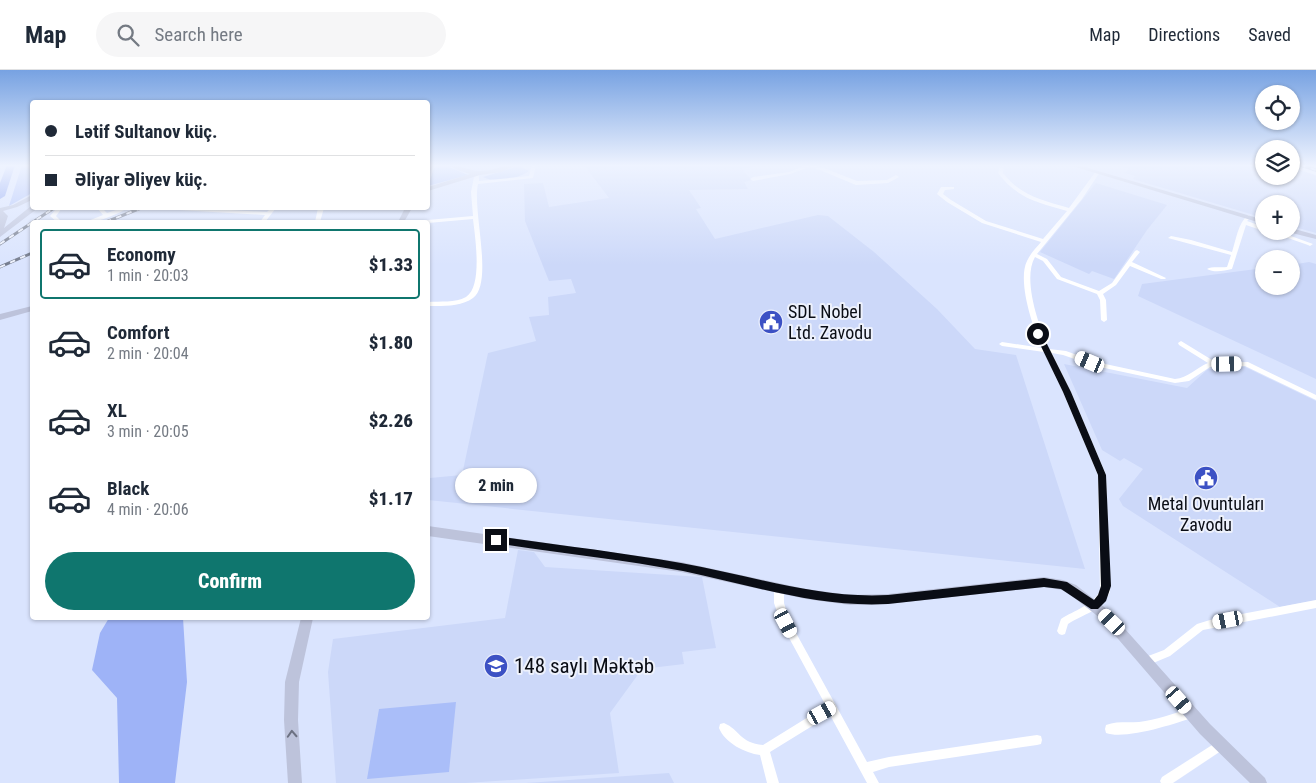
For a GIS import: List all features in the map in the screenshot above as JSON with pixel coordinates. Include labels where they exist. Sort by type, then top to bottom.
[{"type":"street","points":[[0,212],[30,198]]},
{"type":"street","points":[[430,304],[463,300],[471,297],[477,290],[478,251],[474,198]]},
{"type":"street","points":[[945,198],[977,218],[997,227],[1044,241]]},
{"type":"street","points":[[1031,198],[1070,210]]},
{"type":"street","points":[[1062,630],[1064,622],[1082,614],[1102,598],[1106,586],[1102,475],[1071,400],[1038,334],[1028,288],[1028,266],[1034,254],[1079,198]]},
{"type":"street","points":[[1179,198],[1255,224]]},
{"type":"street","points":[[0,212],[30,203]]},
{"type":"street","points":[[0,235],[31,210]]},
{"type":"street","points":[[58,210],[54,216],[58,220]]},
{"type":"street","points":[[101,210],[107,216]]},
{"type":"street","points":[[96,220],[121,210]]},
{"type":"street","points":[[208,210],[268,214]]},
{"type":"street","points":[[264,220],[271,210]]},
{"type":"street","points":[[0,212],[4,216],[0,229]]},
{"type":"street","points":[[430,221],[476,217]]},
{"type":"street","points":[[1246,220],[1255,221]]},
{"type":"street","points":[[1210,269],[1221,270],[1230,268],[1246,220]]},
{"type":"street","points":[[1300,233],[1316,238]]},
{"type":"street","points":[[1171,238],[1234,254]]},
{"type":"street","points":[[1298,240],[1310,244]]},
{"type":"street","points":[[1100,293],[1114,284],[1137,252]]},
{"type":"street","points":[[1034,254],[1045,260],[1059,278],[1100,293],[1103,300],[1104,320]]},
{"type":"street","points":[[1129,263],[1163,278]]},
{"type":"street","points":[[0,317],[30,309]]},
{"type":"street","points":[[1181,343],[1214,364]]},
{"type":"street","points":[[1002,344],[1064,353],[1095,364],[1175,381],[1184,381],[1204,367],[1214,364],[1246,364],[1316,398]]},
{"type":"street","points":[[430,531],[681,567],[779,589],[828,598],[864,601],[1054,583],[1072,589],[1112,622],[1190,713],[1260,783]]},
{"type":"street","points":[[779,589],[780,610],[873,783]]},
{"type":"street","points":[[1146,661],[1173,649],[1200,627],[1316,604]]},
{"type":"street","points":[[295,783],[291,711],[292,683],[295,660],[306,620]]},
{"type":"street","points":[[724,728],[743,745],[754,750],[764,750],[832,708]]},
{"type":"street","points":[[1110,729],[1136,729],[1151,726],[1190,713]]},
{"type":"street","points":[[865,768],[889,762],[1037,740]]},
{"type":"street","points":[[1166,780],[1220,745]]},
{"type":"street","points":[[764,750],[773,783]]},
{"type":"shaded area","points":[[11,198],[23,198],[9,206]]},
{"type":"shaded area","points":[[524,198],[547,198],[549,207],[607,198],[695,198],[701,208],[696,209],[715,239],[818,215],[828,216],[874,252],[937,309],[975,349],[1016,355],[1085,569],[430,500],[430,478],[462,475],[488,353],[536,341],[529,317],[549,315],[548,297],[576,293],[571,279],[549,281],[525,221]]},
{"type":"shaded area","points":[[1084,198],[1145,198],[1167,205],[1147,230],[1114,279],[1092,271],[1089,274],[1040,252]]},
{"type":"shaded area","points":[[1198,198],[1255,198],[1255,215]]},
{"type":"shaded area","points":[[1300,198],[1316,198],[1316,233],[1300,229]]},
{"type":"shaded area","points":[[1309,262],[1316,264],[1316,379],[1138,296],[1142,284],[1255,269],[1255,295],[1300,295],[1300,264]]},
{"type":"shaded area","name":"Metal Ovuntuları Zavodu","points":[[1064,364],[1187,388],[1208,369],[1245,367],[1316,401],[1316,600],[1280,607],[1123,506],[1119,499],[1143,469],[1124,458],[1120,461],[1102,450]]},
{"type":"shaded area","name":"148 saylı Məktəb","points":[[518,550],[534,552],[545,567],[702,577],[716,648],[682,652],[684,664],[642,669],[610,713],[619,773],[466,783],[336,783],[328,672],[333,639],[505,618]]},
{"type":"shaded area","points":[[108,620],[183,620],[187,682],[175,783],[119,783],[117,698],[92,670],[100,633]]},
{"type":"shaded area","points":[[456,702],[449,772],[367,779],[379,709]]},
{"type":"shaded area","points":[[669,773],[674,783],[526,783]]},
{"type":"railway","points":[[36,220],[51,210]]},
{"type":"railway","points":[[111,220],[136,210]]},
{"type":"railway","points":[[0,244],[30,224]]},
{"type":"railway","points":[[0,267],[30,254]]},
{"type":"place","name":"SDL Nobel Ltd. Zavodu","points":[[771,322]]},
{"type":"place","name":"Metal Ovuntuları Zavodu","points":[[1206,478]]},
{"type":"place","name":"148 saylı Məktəb","points":[[496,666]]},
{"type":"route","points":[[496,540],[681,567],[828,598],[864,601],[1044,582],[1063,585],[1072,589],[1094,606],[1102,598],[1106,586],[1102,475],[1067,392],[1038,334]]}]
